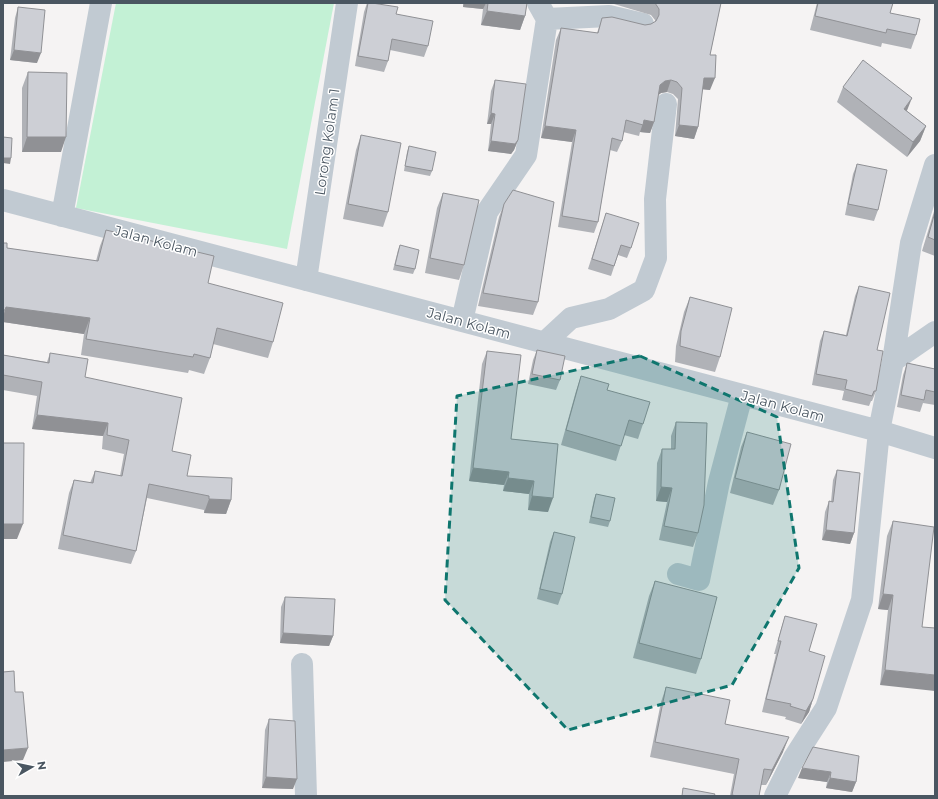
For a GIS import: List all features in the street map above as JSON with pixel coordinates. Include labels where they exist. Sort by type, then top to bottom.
[{"type":"street","points":[[62,216],[101,3]]},
{"type":"street","name":"Lorong Kolam 1","points":[[306,280],[347,3]]},
{"type":"street","points":[[462,321],[487,212],[526,155],[542,11],[609,16],[643,24]]},
{"type":"street","points":[[544,343],[571,318],[610,309],[644,290],[656,258],[655,199],[666,104]]},
{"type":"street","points":[[775,796],[794,758],[826,708],[862,600],[879,431],[893,361],[911,243],[935,165]]},
{"type":"street","name":"Jalan Kolam","points":[[3,200],[879,431],[935,448]]},
{"type":"street","points":[[893,361],[935,332]]},
{"type":"street","points":[[678,574],[699,580],[719,482],[742,395]]},
{"type":"street","points":[[302,664],[306,796]]},
{"type":"highlighted area","points":[[640,356],[777,417],[799,568],[732,685],[568,730],[445,600],[457,396]]},
{"type":"green space","points":[[116,3],[334,3],[287,249],[76,208]]},
{"type":"building","points":[[368,3],[398,7],[396,14],[433,21],[428,46],[392,39],[388,61],[358,56]]},
{"type":"building","points":[[488,3],[527,3],[525,16],[487,11]]},
{"type":"building","points":[[655,3],[721,3],[710,55],[716,55],[715,78],[704,78],[698,127],[679,125],[682,88],[677,82],[671,80],[665,81],[660,85],[654,122],[644,120],[643,125],[626,120],[622,141],[612,138],[598,222],[562,216],[576,130],[545,126],[561,28],[598,33],[602,18],[612,17],[645,25],[651,24],[656,21],[659,15],[659,9]]},
{"type":"building","points":[[818,3],[893,3],[890,13],[920,19],[916,35],[887,29],[886,33],[815,16]]},
{"type":"building","points":[[18,7],[45,10],[41,53],[14,50]]},
{"type":"building","points":[[863,60],[912,98],[904,109],[926,126],[913,142],[843,87]]},
{"type":"building","points":[[28,72],[67,73],[66,137],[27,137]]},
{"type":"building","points":[[495,80],[526,84],[518,140],[515,144],[491,141],[495,114],[491,113]]},
{"type":"building","points":[[361,135],[401,143],[388,212],[348,204]]},
{"type":"building","points":[[3,137],[12,138],[11,158],[3,158]]},
{"type":"building","points":[[409,146],[436,152],[432,171],[405,166]]},
{"type":"building","points":[[857,164],[887,170],[878,210],[848,204]]},
{"type":"building","points":[[513,190],[554,202],[538,302],[483,293],[504,204]]},
{"type":"building","points":[[443,193],[479,200],[464,265],[430,258]]},
{"type":"building","points":[[935,212],[935,240],[928,237]]},
{"type":"building","points":[[606,213],[639,223],[631,248],[621,245],[614,266],[592,259]]},
{"type":"building","points":[[106,230],[214,256],[208,283],[283,303],[273,342],[217,328],[210,358],[194,354],[193,357],[86,339],[90,318],[6,307],[5,310],[3,310],[3,243],[7,243],[7,248],[98,261]]},
{"type":"building","points":[[400,245],[419,250],[415,269],[395,265]]},
{"type":"building","points":[[859,286],[890,293],[877,350],[883,351],[876,391],[874,391],[872,396],[845,389],[847,380],[816,374],[824,331],[847,336]]},
{"type":"building","points":[[690,297],[732,308],[720,357],[680,346],[681,331]]},
{"type":"building","points":[[537,350],[565,356],[560,380],[532,374]]},
{"type":"building","points":[[487,351],[521,355],[511,439],[558,444],[553,498],[532,496],[534,481],[508,478],[509,472],[473,468]]},
{"type":"building","points":[[50,353],[88,359],[85,377],[182,398],[172,451],[191,455],[187,476],[232,478],[231,500],[209,499],[209,496],[149,484],[136,551],[63,535],[74,480],[93,483],[95,471],[122,476],[129,440],[107,435],[108,423],[37,415],[42,382],[3,375],[3,355],[49,363]]},
{"type":"building","points":[[907,363],[935,369],[935,392],[926,390],[924,400],[901,395]]},
{"type":"building","points":[[581,376],[609,384],[607,390],[650,402],[643,424],[629,420],[621,446],[566,430]]},
{"type":"building","points":[[676,422],[707,423],[704,505],[698,533],[664,526],[672,488],[661,487],[662,449],[675,449]]},
{"type":"building","points":[[747,432],[791,444],[779,490],[735,478]]},
{"type":"building","points":[[3,443],[24,443],[23,524],[3,524]]},
{"type":"building","points":[[837,470],[860,473],[854,533],[826,530],[829,501],[833,502]]},
{"type":"building","points":[[596,494],[615,498],[610,521],[591,517]]},
{"type":"building","points":[[893,521],[934,527],[922,627],[935,628],[935,675],[885,670],[893,595],[883,594]]},
{"type":"building","points":[[554,532],[575,537],[562,594],[540,589]]},
{"type":"building","points":[[655,581],[717,597],[701,659],[639,643]]},
{"type":"building","points":[[285,597],[335,599],[333,636],[283,633]]},
{"type":"building","points":[[785,616],[817,624],[809,651],[825,656],[813,699],[806,711],[790,706],[791,704],[766,699],[781,641],[778,641]]},
{"type":"building","points":[[14,671],[15,692],[23,692],[28,748],[3,750],[3,672]]},
{"type":"building","points":[[666,687],[730,700],[725,724],[789,737],[772,770],[764,769],[759,796],[732,795],[739,759],[655,742]]},
{"type":"building","points":[[269,719],[295,721],[297,779],[266,777]]},
{"type":"building","points":[[813,747],[859,756],[856,782],[830,778],[831,772],[802,768]]},
{"type":"building","points":[[683,788],[715,794],[714,796],[682,796]]}]
